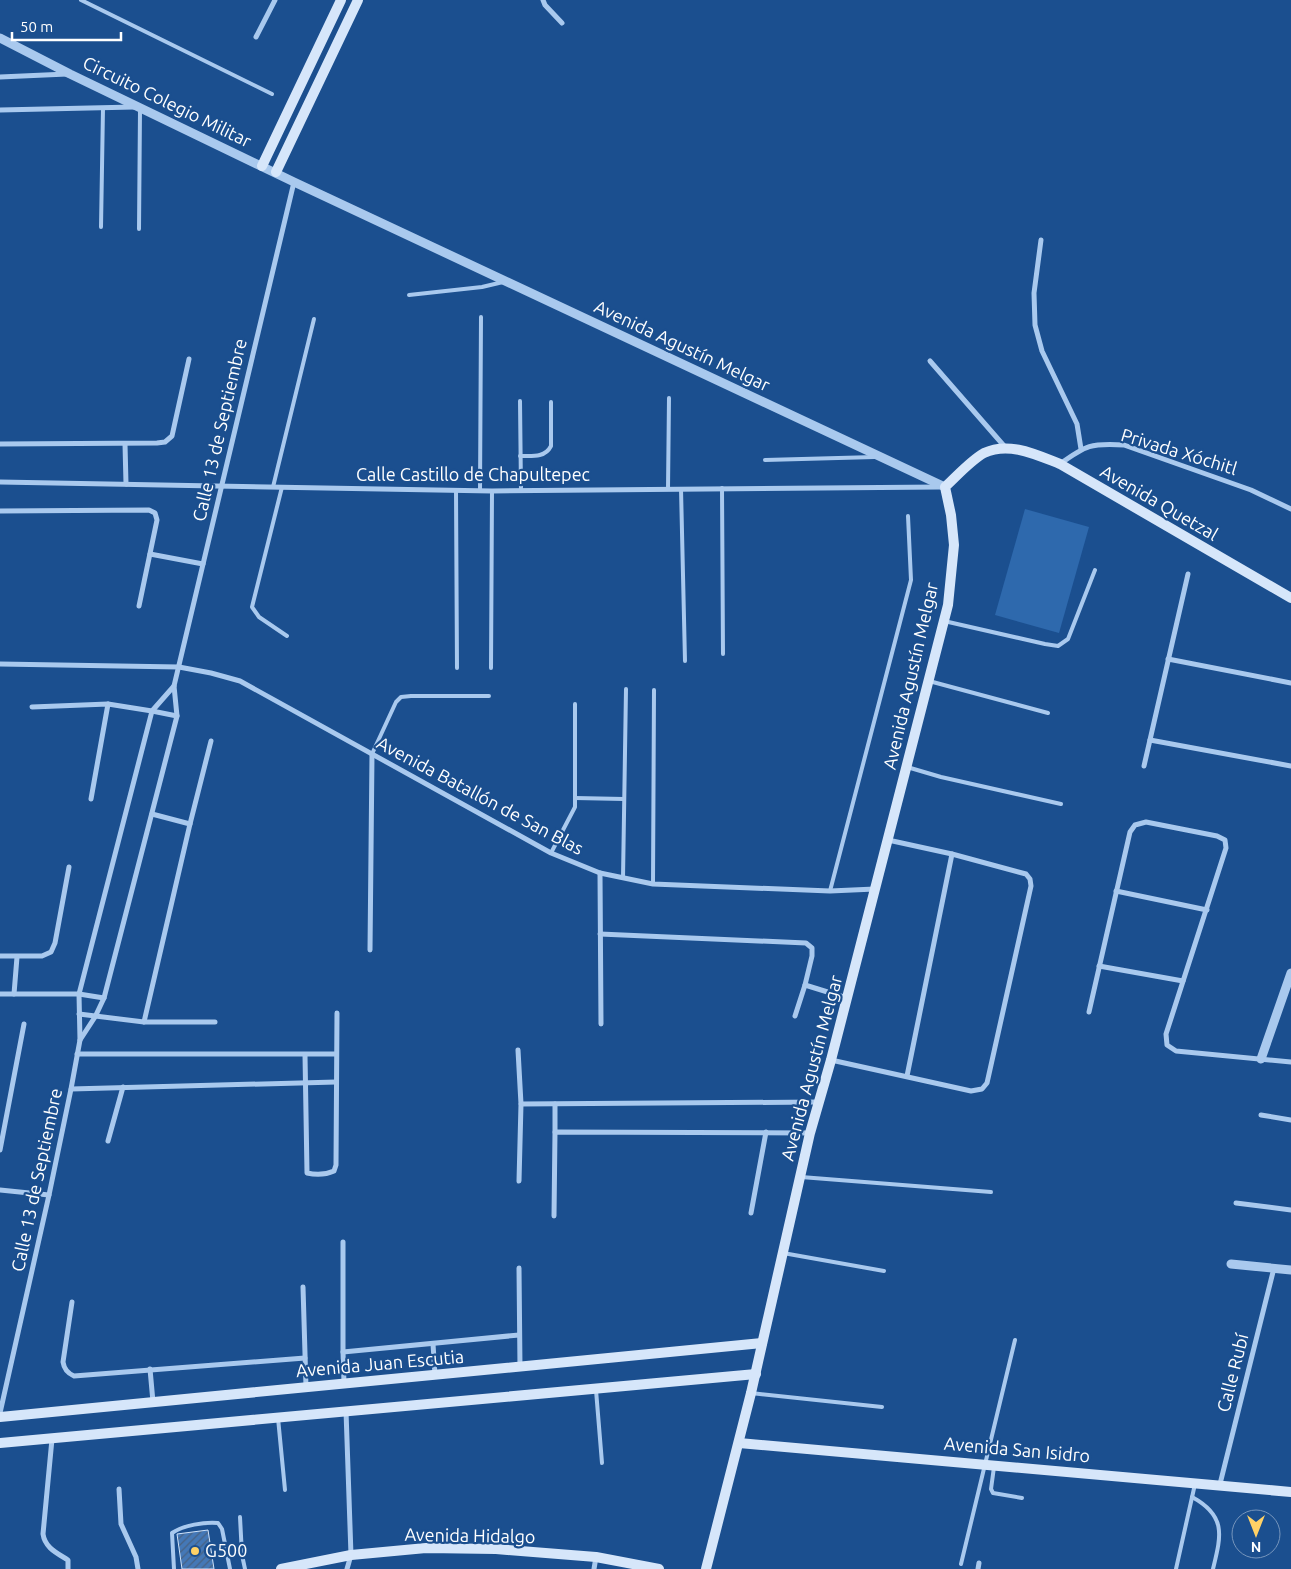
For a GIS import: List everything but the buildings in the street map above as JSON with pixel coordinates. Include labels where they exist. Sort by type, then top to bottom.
[{"type":"main road","points":[[262,166],[341,0]]},
{"type":"main road","points":[[276,172],[358,0]]},
{"type":"main road","name":"Avenida Quetzal","points":[[945,487],[985,453],[1006,448],[1031,452],[1060,464],[1291,598]]},
{"type":"main road","name":"Avenida Agustín Melgar","points":[[706,1569],[756,1374],[810,1133],[876,889],[948,605],[954,545],[951,515],[945,487]]},
{"type":"main road","name":"Avenida Juan Escutia","points":[[0,1417],[762,1343]]},
{"type":"main road","points":[[0,1443],[756,1374]]},
{"type":"main road","name":"Avenida San Isidro","points":[[739,1443],[1220,1484],[1291,1492]]},
{"type":"main road","name":"Avenida Hidalgo","points":[[281,1569],[351,1555],[426,1548],[496,1549],[596,1557],[659,1569]]},
{"type":"street","points":[[256,37],[274,0]]},
{"type":"street","points":[[543,0],[562,23]]},
{"type":"street","name":"Circuito Colegio Militar","points":[[0,38],[70,74],[294,182]]},
{"type":"street","points":[[0,77],[70,74]]},
{"type":"street","points":[[0,110],[140,107]]},
{"type":"street","name":"Avenida Agustín Melgar","points":[[294,182],[945,487]]},
{"type":"street","name":"Calle 13 de Septiembre","points":[[80,1040],[95,1017],[104,998],[177,716],[174,686],[294,182]]},
{"type":"street","points":[[1042,240],[1034,293],[1035,324],[1042,352],[1077,424],[1081,449]]},
{"type":"street","points":[[0,444],[125,444],[165,442],[172,436],[189,359]]},
{"type":"street","points":[[930,361],[1006,448]]},
{"type":"street","points":[[125,444],[126,484]]},
{"type":"street","name":"Privada Xóchitl","points":[[1060,464],[1081,449],[1102,444],[1124,445],[1251,490],[1291,508]]},
{"type":"street","name":"Calle Castillo de Chapultepec","points":[[0,482],[492,491],[945,487]]},
{"type":"street","points":[[0,511],[155,513],[157,520],[139,606]]},
{"type":"street","points":[[150,554],[203,564]]},
{"type":"street","points":[[1144,766],[1188,574]]},
{"type":"street","points":[[1168,659],[1291,683]]},
{"type":"street","name":"Avenida Batallón de San Blas","points":[[0,664],[179,667],[240,681],[551,853],[600,873],[653,884],[830,890],[876,889]]},
{"type":"street","name":"Calle 13 de Septiembre","points":[[0,1413],[71,1088],[80,1040],[79,994],[152,711],[174,686]]},
{"type":"street","points":[[91,798],[108,704]]},
{"type":"street","points":[[32,706],[108,704],[177,716]]},
{"type":"street","points":[[1150,740],[1291,766]]},
{"type":"street","points":[[144,1022],[211,741]]},
{"type":"street","points":[[370,950],[372,754]]},
{"type":"street","points":[[152,814],[190,824]]},
{"type":"street","points":[[1089,1012],[1130,832],[1135,825],[1146,822],[1217,836],[1225,840],[1226,848],[1166,1034],[1167,1044],[1176,1051],[1291,1062]]},
{"type":"street","points":[[831,1060],[971,1091],[982,1090],[987,1083],[1031,886],[1030,879],[1026,874],[952,854],[888,840]]},
{"type":"street","points":[[907,1076],[952,854]]},
{"type":"street","points":[[0,956],[42,956],[51,952],[56,943],[69,867]]},
{"type":"street","points":[[600,873],[601,1024]]},
{"type":"street","points":[[1116,891],[1207,910]]},
{"type":"street","points":[[600,934],[806,943],[812,948],[812,956],[795,1016]]},
{"type":"street","points":[[14,994],[17,957]]},
{"type":"street","points":[[1099,966],[1183,981]]},
{"type":"street","points":[[1261,1059],[1291,972]]},
{"type":"street","points":[[805,986],[847,998]]},
{"type":"street","points":[[0,994],[79,994],[104,998]]},
{"type":"street","points":[[305,1055],[306,1166],[307,1173],[314,1175],[334,1171],[336,1165],[337,1013]]},
{"type":"street","points":[[79,1014],[144,1022],[215,1022]]},
{"type":"street","points":[[0,1150],[24,1024]]},
{"type":"street","points":[[518,1050],[521,1104],[519,1182]]},
{"type":"street","points":[[77,1054],[336,1054]]},
{"type":"street","points":[[71,1088],[336,1082]]},
{"type":"street","points":[[108,1141],[123,1087]]},
{"type":"street","points":[[521,1104],[819,1102]]},
{"type":"street","points":[[554,1216],[555,1104]]},
{"type":"street","points":[[1261,1115],[1291,1120]]},
{"type":"street","points":[[555,1132],[810,1133]]},
{"type":"street","points":[[751,1213],[766,1132]]},
{"type":"street","points":[[0,1190],[49,1195]]},
{"type":"street","points":[[1236,1203],[1291,1210]]},
{"type":"street","points":[[344,1242],[344,1384]]},
{"type":"street","points":[[1231,1264],[1291,1270]]},
{"type":"street","points":[[519,1268],[520,1367]]},
{"type":"street","name":"Calle Rubí","points":[[1220,1484],[1274,1268]]},
{"type":"street","points":[[302,1287],[306,1387]]},
{"type":"street","points":[[72,1302],[63,1362],[64,1368],[74,1376],[305,1358]]},
{"type":"street","points":[[344,1352],[519,1334]]},
{"type":"street","points":[[433,1344],[435,1375]]},
{"type":"street","points":[[150,1369],[153,1402]]},
{"type":"street","points":[[346,1411],[351,1555],[347,1569]]},
{"type":"street","points":[[52,1438],[43,1534],[47,1546],[68,1560],[68,1569]]},
{"type":"street","points":[[119,1489],[121,1524],[136,1557],[138,1569]]},
{"type":"street","points":[[594,1569],[596,1557]]},
{"type":"lane","points":[[81,0],[272,94]]},
{"type":"lane","points":[[139,229],[140,107]]},
{"type":"lane","points":[[101,227],[103,108]]},
{"type":"lane","points":[[409,295],[482,287],[507,282]]},
{"type":"lane","points":[[480,317],[480,490]]},
{"type":"lane","points":[[273,487],[314,319]]},
{"type":"lane","points":[[668,489],[669,398]]},
{"type":"lane","points":[[520,401],[521,490]]},
{"type":"lane","points":[[520,456],[542,455],[548,452],[551,446],[551,402]]},
{"type":"lane","points":[[765,460],[843,459],[879,456]]},
{"type":"lane","points":[[282,487],[252,607],[259,617],[287,636]]},
{"type":"lane","points":[[722,488],[723,654]]},
{"type":"lane","points":[[681,489],[685,661]]},
{"type":"lane","points":[[456,490],[457,668]]},
{"type":"lane","points":[[491,668],[492,491]]},
{"type":"lane","points":[[830,890],[911,580],[908,516]]},
{"type":"lane","points":[[944,620],[1058,646],[1068,638],[1095,570]]},
{"type":"lane","points":[[928,681],[1048,714]]},
{"type":"lane","points":[[624,878],[626,690]]},
{"type":"lane","points":[[653,884],[654,690]]},
{"type":"lane","points":[[372,754],[392,709],[401,697],[489,696]]},
{"type":"lane","points":[[551,853],[575,807],[576,704]]},
{"type":"lane","points":[[907,767],[941,777],[1062,804]]},
{"type":"lane","points":[[575,798],[624,800]]},
{"type":"lane","points":[[800,1177],[991,1192]]},
{"type":"lane","points":[[783,1253],[884,1271]]},
{"type":"lane","points":[[961,1564],[990,1464],[1015,1340]]},
{"type":"lane","points":[[596,1388],[602,1463]]},
{"type":"lane","points":[[751,1393],[882,1407]]},
{"type":"lane","points":[[278,1417],[285,1490]]},
{"type":"lane","points":[[990,1464],[991,1489],[993,1493],[1022,1498]]},
{"type":"lane","points":[[1176,1569],[1196,1482]]},
{"type":"lane","points":[[1192,1497],[1201,1502],[1215,1515],[1220,1528],[1213,1569]]},
{"type":"lane","points":[[240,1517],[242,1555],[245,1569]]},
{"type":"lane","points":[[174,1569],[172,1533],[178,1529],[210,1522],[218,1523],[222,1529],[230,1569]]},
{"type":"shaded area","points":[[1025,509],[1089,527],[1059,633],[995,615]]},
{"type":"place","name":"G500","points":[[195,1551]]}]
